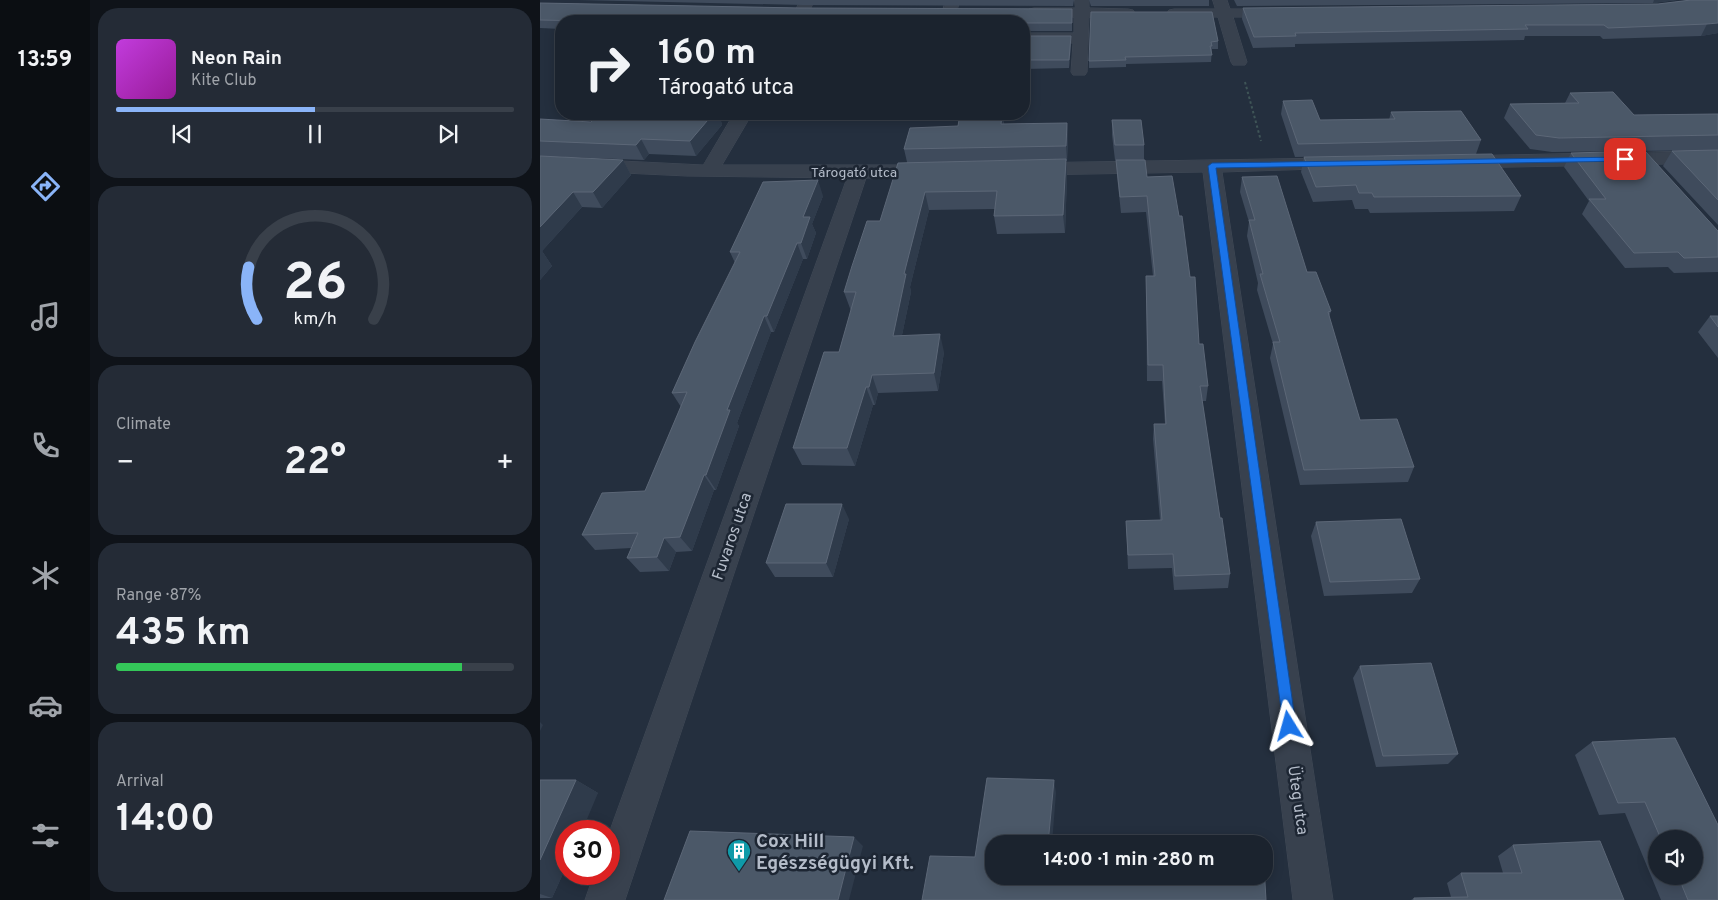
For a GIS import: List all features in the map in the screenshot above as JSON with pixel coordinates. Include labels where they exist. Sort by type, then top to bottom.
[{"type":"street","points":[[1016,12],[1082,6],[1139,13]]},
{"type":"street","points":[[1079,72],[1082,6]]},
{"type":"street","points":[[1158,13],[1222,6],[1293,13]]},
{"type":"street","points":[[1222,6],[1240,62]]},
{"type":"street","points":[[783,10],[822,11]]},
{"type":"street","points":[[931,11],[969,11]]},
{"type":"street","points":[[1030,38],[1081,38]]},
{"type":"street","points":[[710,170],[739,120]]},
{"type":"street","points":[[1446,162],[1718,157]]},
{"type":"street","points":[[1644,159],[1658,174]]},
{"type":"street","points":[[1015,170],[1357,164]]},
{"type":"street","name":"Üteg utca","points":[[1212,166],[1313,900]]},
{"type":"street","name":"Tárogató utca","points":[[544,168],[858,173],[946,171]]},
{"type":"street","name":"Fuvaros utca","points":[[605,900],[858,173]]},
{"type":"path","points":[[1240,62],[1268,165]]},
{"type":"building","points":[[1691,0],[1718,0],[1718,23],[1608,28],[1604,25],[1525,25],[1528,29],[1295,33],[1296,36],[1254,37],[1243,8],[1658,4]]},
{"type":"building","points":[[540,3],[800,8],[1072,9],[1072,23],[1030,23],[1030,15],[555,15],[555,20],[540,20]]},
{"type":"building","points":[[1091,12],[1212,12],[1218,41],[1211,42],[1212,55],[1125,57],[1126,60],[1089,61]]},
{"type":"building","points":[[1030,36],[1071,36],[1069,60],[1030,60]]},
{"type":"building","points":[[1613,92],[1634,115],[1718,114],[1718,135],[1559,138],[1536,135],[1510,104],[1579,103],[1570,93]]},
{"type":"building","points":[[1312,100],[1320,120],[1395,119],[1391,112],[1461,111],[1481,140],[1298,144],[1283,101]]},
{"type":"building","points":[[540,119],[591,122],[593,120],[708,120],[690,141],[641,139],[636,145],[540,141]]},
{"type":"building","points":[[959,120],[1001,120],[1001,124],[1067,123],[1066,146],[904,149],[910,128],[958,126]]},
{"type":"building","points":[[1112,120],[1141,120],[1144,145],[1115,145]]},
{"type":"building","points":[[1718,150],[1718,200],[1672,151]]},
{"type":"building","points":[[1645,151],[1718,231],[1718,257],[1684,258],[1678,252],[1634,253],[1589,199],[1606,199],[1571,153]]},
{"type":"building","points":[[1492,154],[1521,196],[1374,197],[1372,193],[1359,193],[1356,185],[1316,187],[1304,157]]},
{"type":"building","points":[[540,156],[623,160],[593,192],[573,192],[540,227]]},
{"type":"building","points":[[1066,159],[1063,215],[994,216],[997,191],[925,192],[904,274],[906,274],[893,336],[940,334],[934,373],[872,375],[869,387],[866,387],[847,448],[793,448],[824,352],[839,352],[856,292],[844,292],[852,266],[867,221],[880,221],[898,163]]},
{"type":"building","points":[[1116,160],[1145,160],[1147,177],[1172,176],[1179,216],[1182,216],[1190,277],[1195,277],[1199,344],[1203,344],[1208,386],[1200,386],[1230,574],[1175,576],[1173,554],[1128,555],[1126,521],[1162,520],[1154,424],[1166,424],[1163,365],[1148,365],[1146,276],[1155,276],[1147,196],[1120,197]]},
{"type":"building","points":[[1277,176],[1307,272],[1316,272],[1331,311],[1328,312],[1360,420],[1397,419],[1414,467],[1304,470],[1273,342],[1280,342],[1260,274],[1263,274],[1249,220],[1255,220],[1242,177]]},
{"type":"building","points":[[818,180],[803,217],[810,217],[801,243],[797,243],[767,316],[764,316],[727,410],[730,410],[706,475],[704,475],[680,537],[664,538],[657,557],[627,558],[638,533],[582,535],[602,493],[645,491],[687,392],[672,393],[740,252],[730,252],[763,182]]},
{"type":"building","points":[[1710,316],[1718,316],[1718,327]]},
{"type":"building","points":[[786,504],[842,504],[826,563],[766,563]]},
{"type":"building","points":[[1401,519],[1420,579],[1330,582],[1316,522]]},
{"type":"building","points":[[1431,663],[1458,754],[1383,756],[1360,666]]},
{"type":"building","points":[[1675,738],[1718,825],[1718,900],[1688,900],[1682,885],[1703,885],[1703,830],[1657,830],[1645,802],[1618,803],[1592,742]]},
{"type":"building","points":[[987,778],[1054,780],[1049,835],[985,835],[985,885],[1265,885],[1266,900],[922,900],[930,856],[975,857]]},
{"type":"building","points":[[540,780],[576,780],[558,820],[555,820],[555,827],[540,860]]},
{"type":"building","points":[[690,831],[854,837],[838,900],[664,900]]},
{"type":"building","points":[[1600,841],[1624,900],[1414,900],[1414,898],[1468,897],[1461,873],[1522,873],[1513,845]]},
{"type":"place","name":"Cox Hill Egészségügyi Kft.","points":[[739,872]]},
{"type":"route","points":[[1289,726],[1212,166],[1625,159]]}]
